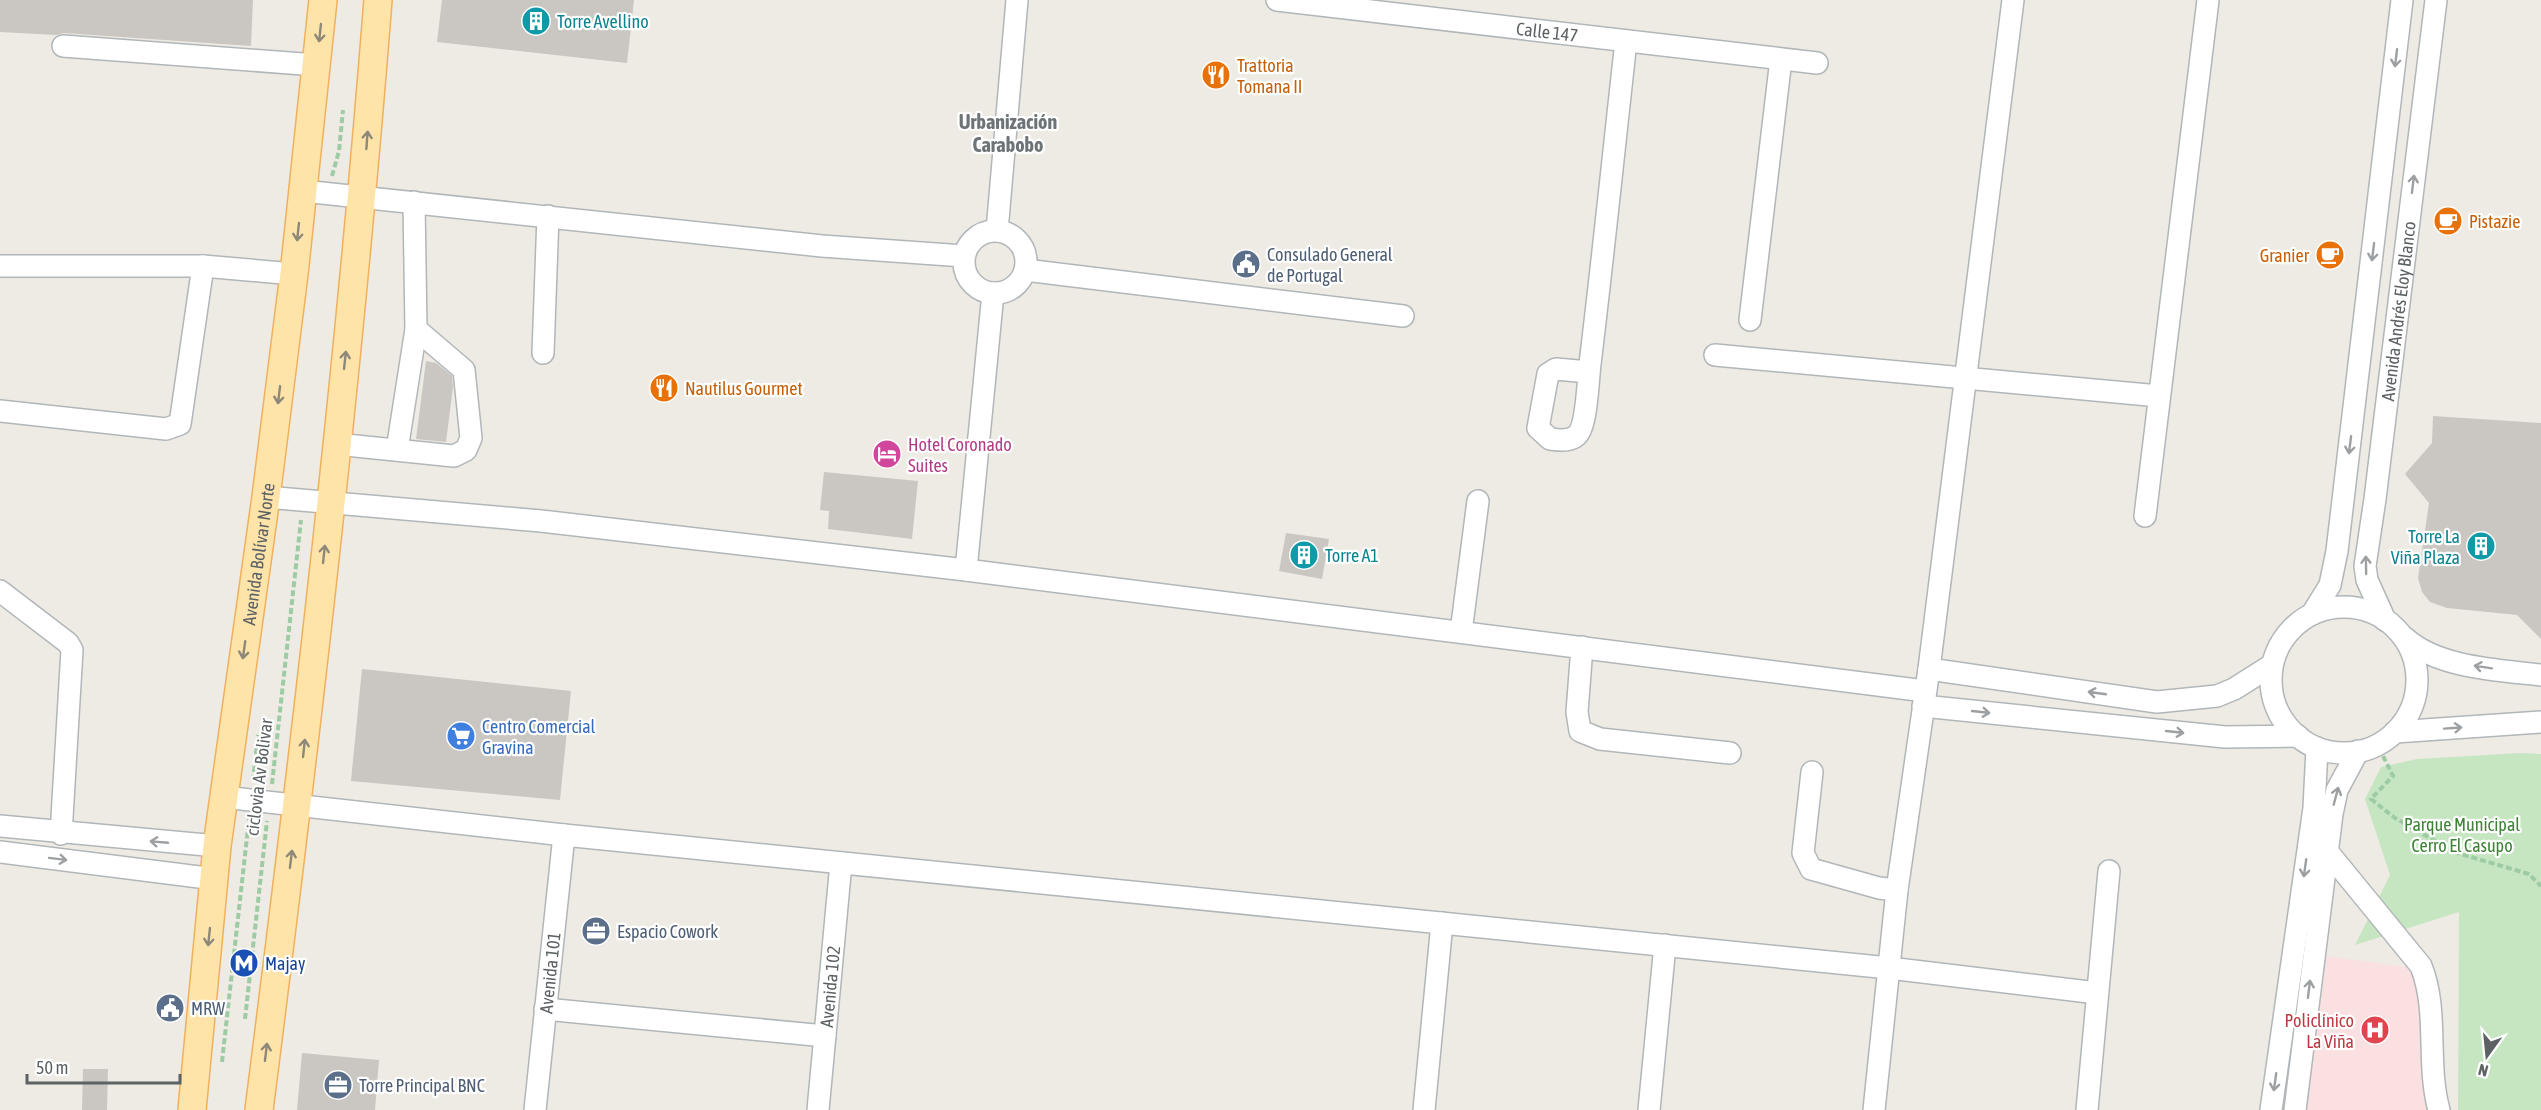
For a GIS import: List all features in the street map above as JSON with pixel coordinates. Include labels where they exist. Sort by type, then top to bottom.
[{"type":"main road","name":"Avenida Bolívar Norte","points":[[192,1110],[217,846],[266,497],[294,274],[323,0]]},
{"type":"main road","points":[[259,1110],[298,806],[362,199],[378,0]]},
{"type":"street","points":[[997,231],[1017,0]]},
{"type":"street","name":"Calle 147","points":[[1277,0],[1816,63]]},
{"type":"street","points":[[1874,1110],[1897,890],[1929,669],[2013,0]]},
{"type":"street","points":[[2145,516],[2208,0]]},
{"type":"street","name":"Avenida Andrés Eloy Blanco","points":[[2312,614],[2330,585],[2337,551],[2402,0]]},
{"type":"street","name":"Avenida Andrés Eloy Blanco","points":[[2385,620],[2367,580],[2365,566],[2377,488],[2436,0]]},
{"type":"street","points":[[1589,372],[1626,41]]},
{"type":"street","points":[[63,46],[316,65]]},
{"type":"street","points":[[1750,320],[1780,59]]},
{"type":"street","points":[[303,191],[822,246],[964,256]]},
{"type":"street","points":[[397,450],[416,329],[414,202]]},
{"type":"street","points":[[543,352],[548,216]]},
{"type":"street","points":[[988,231],[997,231],[1014,238],[1021,244],[1025,270],[1017,284],[1010,290],[993,293],[978,288],[971,282],[964,265],[964,256],[972,241],[988,231]]},
{"type":"street","points":[[0,266],[203,267],[294,274]]},
{"type":"street","points":[[0,411],[166,429],[180,424],[203,267]]},
{"type":"street","points":[[1025,270],[1403,316]]},
{"type":"street","points":[[966,570],[993,293]]},
{"type":"street","points":[[336,444],[454,456],[466,450],[471,438],[464,370],[416,329]]},
{"type":"street","points":[[1715,355],[2159,396]]},
{"type":"street","points":[[266,497],[541,521],[966,570],[1582,647],[1924,699],[2225,737],[2298,736]]},
{"type":"street","points":[[1461,632],[1478,501]]},
{"type":"street","points":[[0,591],[68,643],[72,650],[61,834]]},
{"type":"street","points":[[2368,748],[2338,752],[2318,748],[2298,736],[2284,722],[2275,704],[2271,684],[2272,664],[2282,640],[2300,621],[2312,614],[2341,607],[2364,610],[2385,620],[2417,649],[2435,658],[2541,675]]},
{"type":"street","points":[[2295,1110],[2326,851],[2337,790],[2368,748],[2395,732],[2410,711],[2417,685],[2414,659],[2402,636]]},
{"type":"street","points":[[1582,647],[1576,712],[1580,731],[1600,739],[1730,753]]},
{"type":"street","points":[[1929,669],[2157,702],[2217,696],[2234,689],[2272,664]]},
{"type":"street","points":[[2395,732],[2541,722]]},
{"type":"street","points":[[2271,1110],[2314,808],[2318,748]]},
{"type":"street","points":[[1812,772],[1803,852],[1811,869],[1879,888],[1897,890]]},
{"type":"street","points":[[223,797],[564,835],[1889,968],[2097,993]]},
{"type":"street","points":[[0,826],[61,834],[217,846]]},
{"type":"street","name":"Avenida 101","points":[[535,1110],[564,835]]},
{"type":"street","points":[[2326,851],[2421,966],[2426,979],[2432,1070],[2439,1110]]},
{"type":"street","points":[[0,852],[215,879]]},
{"type":"street","name":"Avenida 102","points":[[818,1110],[841,863]]},
{"type":"street","points":[[2087,1110],[2109,871]]},
{"type":"street","points":[[1424,1110],[1442,923]]},
{"type":"street","points":[[1649,1110],[1665,945]]},
{"type":"street","points":[[545,1009],[825,1036]]},
{"type":"path","points":[[330,186],[339,151],[344,105]]},
{"type":"path","name":"ciclovia Av Bolivar","points":[[271,793],[302,524],[300,513]]},
{"type":"path","points":[[2368,748],[2393,776],[2371,799],[2395,818],[2454,852],[2529,873],[2541,886]]},
{"type":"path","name":"ciclovia Av Bolivar","points":[[244,1028],[268,817]]},
{"type":"shaded area","name":"Policlínico La Viña","points":[[2321,955],[2434,971],[2443,1088],[2447,1110],[2301,1110]]},
{"type":"green space","name":"Parque Municipal Cerro El Casupo","points":[[2521,753],[2541,754],[2541,1110],[2458,1110],[2459,912],[2355,945],[2390,875],[2365,799],[2381,767],[2417,759]]},
{"type":"building","points":[[0,0],[253,0],[251,46],[64,33],[56,35],[0,32]]},
{"type":"building","name":"Torre Avellino","points":[[442,0],[634,0],[627,63],[437,42]]},
{"type":"building","points":[[426,361],[436,363],[452,376],[453,387],[446,442],[416,439]]},
{"type":"building","name":"Torre La Viña Plaza","points":[[2433,416],[2541,423],[2541,639],[2517,615],[2447,608],[2430,602],[2422,592],[2418,578],[2429,503],[2405,474],[2432,443]]},
{"type":"building","points":[[824,472],[918,481],[912,539],[828,529],[829,511],[820,510]]},
{"type":"building","name":"Torre A1","points":[[1286,533],[1329,539],[1322,579],[1279,571]]},
{"type":"building","name":"Centro Comercial Gravina","points":[[362,669],[571,691],[560,800],[351,781]]},
{"type":"building","name":"Torre Principal BNC","points":[[302,1053],[379,1060],[375,1110],[297,1110]]},
{"type":"building","points":[[83,1069],[108,1069],[107,1110],[82,1110]]},
{"type":"place","name":"Torre Avellino","points":[[536,21]]},
{"type":"place","name":"Trattoria Tomana II","points":[[1216,75]]},
{"type":"place","name":"Pistazie","points":[[2448,221]]},
{"type":"place","name":"Granier","points":[[2330,255]]},
{"type":"place","name":"Consulado General de Portugal","points":[[1246,264]]},
{"type":"place","name":"Nautilus Gourmet","points":[[664,388]]},
{"type":"place","name":"Hotel Coronado Suites","points":[[887,454]]},
{"type":"place","name":"Torre La Viña Plaza","points":[[2481,546]]},
{"type":"place","name":"Torre A1","points":[[1304,555]]},
{"type":"place","name":"Centro Comercial Gravina","points":[[461,736]]},
{"type":"place","name":"Espacio Cowork","points":[[596,931]]},
{"type":"place","name":"Majay","points":[[244,963]]},
{"type":"place","name":"MRW","points":[[170,1008]]},
{"type":"place","name":"Policlínico La Viña","points":[[2375,1030]]},
{"type":"place","name":"Torre Principal BNC","points":[[338,1085]]},
{"type":"district","name":"Urbanización Carabobo","points":[[1008,132]]}]
